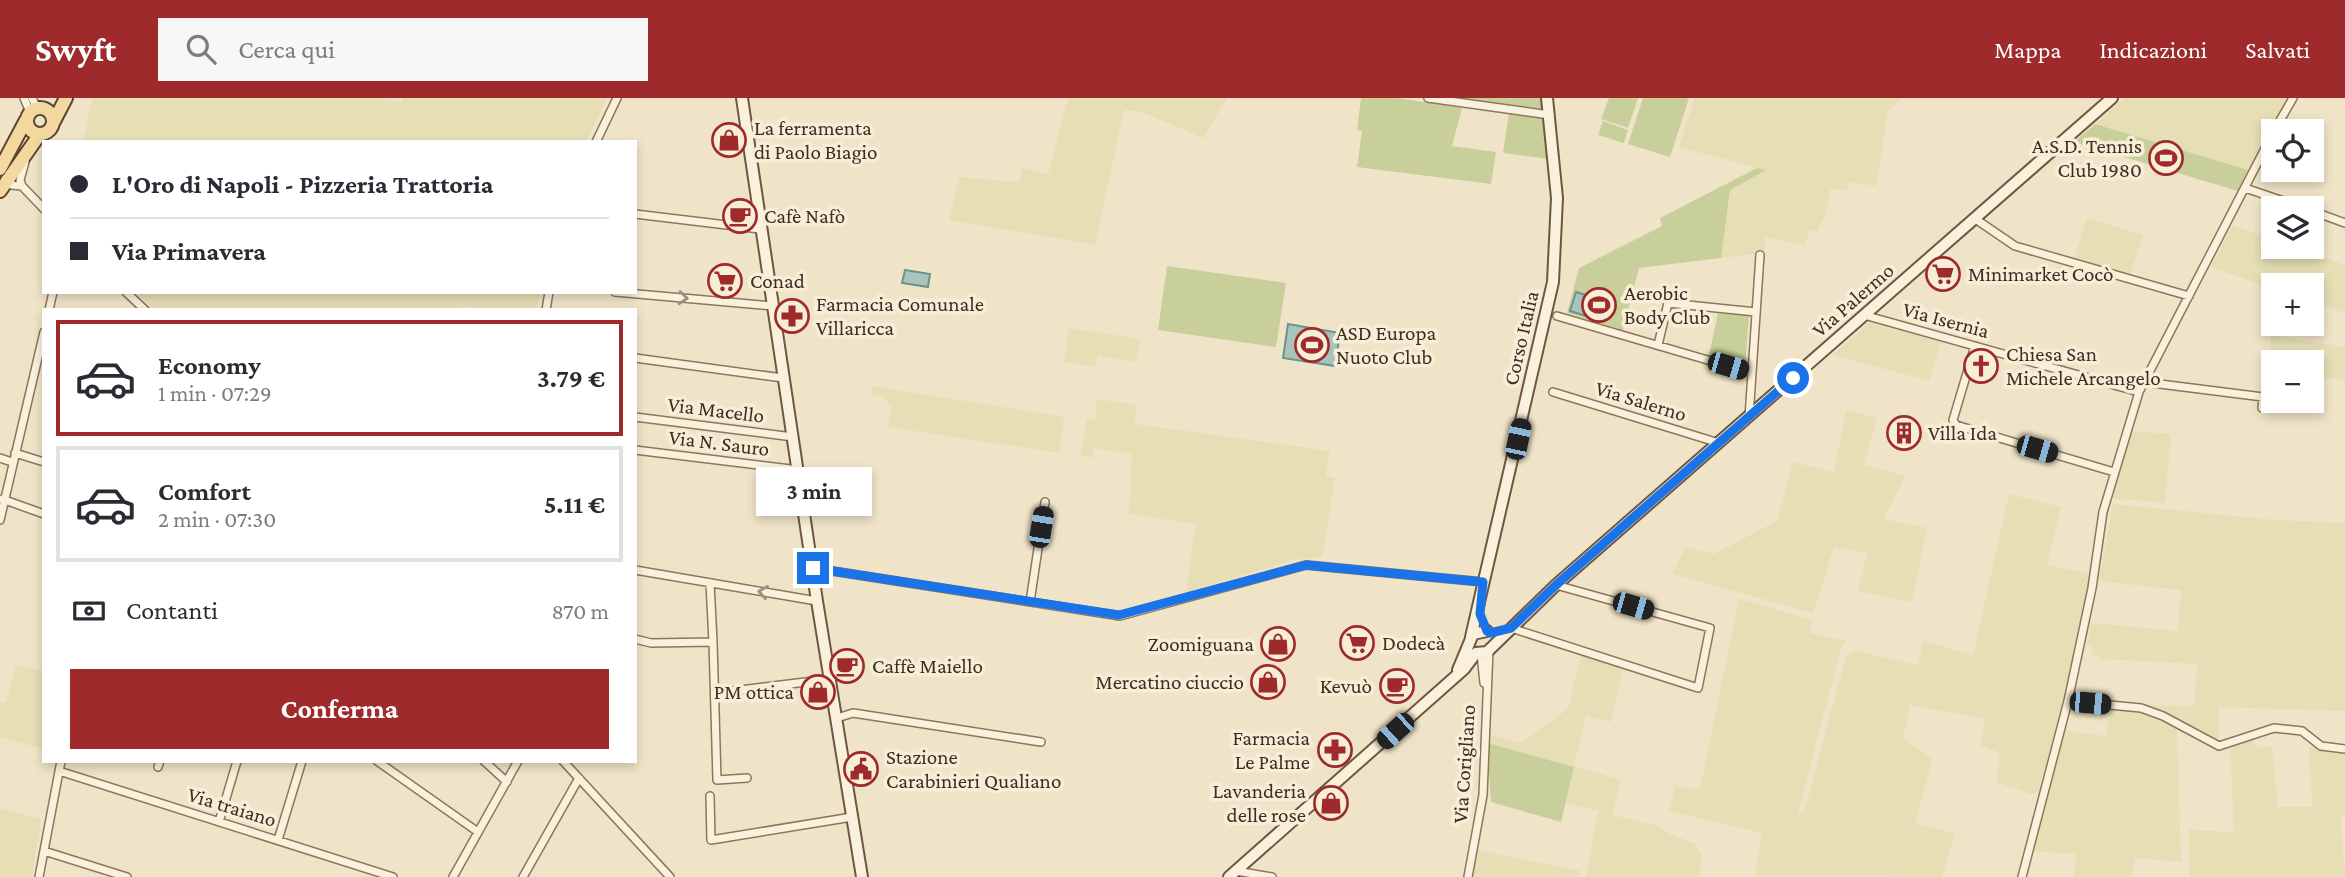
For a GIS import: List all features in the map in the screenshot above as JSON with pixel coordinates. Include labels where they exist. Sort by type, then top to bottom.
[{"type":"main road","points":[[3,186],[30,146],[40,134],[48,131],[65,98]]},
{"type":"main road","points":[[742,98],[817,601],[862,877]]},
{"type":"main road","name":"Corso Italia","points":[[1483,582],[1553,282],[1557,198],[1551,116],[1547,98]]},
{"type":"main road","name":"Via Palermo","points":[[1480,648],[1511,628],[1556,585],[2112,98]]},
{"type":"main road","points":[[36,107],[49,111],[53,123]]},
{"type":"main road","points":[[36,107],[32,132],[40,134]]},
{"type":"main road","points":[[2,162],[36,107]]},
{"type":"main road","points":[[1448,684],[1480,648],[1493,640],[1480,614],[1483,582]]},
{"type":"main road","points":[[1233,874],[1464,669],[1480,648],[1483,582]]},
{"type":"main road","points":[[1480,648],[1476,631],[1511,628]]},
{"type":"street","points":[[24,98],[36,107]]},
{"type":"street","points":[[597,140],[617,98]]},
{"type":"street","points":[[1428,98],[1551,116]]},
{"type":"street","points":[[2281,119],[2293,98]]},
{"type":"street","points":[[30,146],[21,175],[22,186],[42,207]]},
{"type":"street","points":[[2022,877],[2068,701],[2092,588],[2103,512],[2139,392],[2261,157]]},
{"type":"street","points":[[2,162],[3,186],[22,186]]},
{"type":"street","points":[[2245,188],[2269,196]]},
{"type":"street","points":[[637,214],[760,229]]},
{"type":"street","points":[[2324,215],[2345,223]]},
{"type":"street","points":[[1974,218],[2015,246],[2189,296]]},
{"type":"street","points":[[1749,418],[1760,255]]},
{"type":"street","points":[[128,294],[143,308]]},
{"type":"street","points":[[637,294],[773,306]]},
{"type":"street","points":[[1658,345],[1668,303],[1756,312]]},
{"type":"street","name":"Via Isernia","points":[[1864,315],[2139,392]]},
{"type":"street","points":[[1557,316],[1752,373]]},
{"type":"street","points":[[0,520],[2,499],[42,340]]},
{"type":"street","points":[[1975,346],[1954,420],[1956,425],[2114,472]]},
{"type":"street","points":[[637,358],[783,378]]},
{"type":"street","points":[[2144,382],[2261,397]]},
{"type":"street","name":"Via Salerno","points":[[1553,392],[1719,443]]},
{"type":"street","name":"Via Macello","points":[[637,417],[793,437]]},
{"type":"street","name":"Via N. Sauro","points":[[637,450],[799,470]]},
{"type":"street","points":[[15,453],[42,462]]},
{"type":"street","points":[[0,458],[12,462]]},
{"type":"street","points":[[2,499],[42,513]]},
{"type":"street","points":[[1030,602],[1045,502]]},
{"type":"street","points":[[813,568],[1119,615],[1306,565],[1483,582]]},
{"type":"street","points":[[637,570],[817,601]]},
{"type":"street","points":[[710,583],[717,780],[747,778]]},
{"type":"street","points":[[1511,628],[1698,688],[1710,628],[1556,585]]},
{"type":"street","points":[[637,640],[651,643],[713,642]]},
{"type":"street","points":[[1480,648],[1481,672],[1486,694]]},
{"type":"street","points":[[1480,648],[1486,694]]},
{"type":"street","points":[[1464,669],[1481,672]]},
{"type":"street","points":[[716,693],[830,679]]},
{"type":"street","name":"Via Corigliano","points":[[1468,877],[1482,807],[1486,694]]},
{"type":"street","points":[[2068,701],[2141,708],[2163,716],[2219,746],[2274,727],[2302,731],[2321,746],[2345,749]]},
{"type":"street","points":[[837,718],[853,713],[1041,742]]},
{"type":"street","points":[[39,877],[61,763]]},
{"type":"street","points":[[219,822],[236,763]]},
{"type":"street","points":[[278,840],[301,763]]},
{"type":"street","points":[[380,763],[478,832]]},
{"type":"street","points":[[486,763],[507,782]]},
{"type":"street","points":[[453,877],[517,763]]},
{"type":"street","points":[[565,763],[670,877]]},
{"type":"street","name":"Via traiano","points":[[59,771],[393,877]]},
{"type":"street","points":[[523,877],[579,778]]},
{"type":"street","points":[[710,796],[711,840],[852,817]]},
{"type":"street","points":[[44,851],[127,877]]},
{"type":"street","points":[[1233,874],[1272,877]]},
{"type":"shaded area","points":[[92,98],[377,98],[401,102],[403,98],[607,98],[587,140],[83,140]]},
{"type":"shaded area","points":[[1068,98],[1227,98],[1203,138],[1142,112],[1124,110],[1095,245],[949,220],[959,177],[1019,182],[1022,168],[1048,174]]},
{"type":"shaded area","points":[[1695,98],[1903,98],[1888,111],[1876,186],[1849,182],[1847,191],[1831,188],[1826,212],[1817,232],[1809,230],[1805,246],[1766,237],[1764,253],[1721,258],[1730,189],[1765,170],[1679,147]]},
{"type":"shaded area","points":[[2124,98],[2289,98],[2277,119],[2261,119],[2261,147],[2248,170],[2095,124]]},
{"type":"shaded area","points":[[2087,218],[2143,235],[2130,276],[2074,260]]},
{"type":"shaded area","points":[[2232,225],[2261,236],[2261,259],[2324,258],[2345,265],[2345,313],[2324,306],[2324,273],[2261,273],[2261,285],[2211,267]]},
{"type":"shaded area","points":[[139,294],[540,294],[536,308],[474,308],[463,305],[462,308],[152,308]]},
{"type":"shaded area","points":[[1870,322],[1941,342],[1929,381],[1833,355]]},
{"type":"shaded area","points":[[1069,328],[1140,339],[1136,362],[1098,356],[1095,367],[1064,362]]},
{"type":"shaded area","points":[[2271,336],[2345,347],[2345,380],[2324,377],[2324,350],[2271,350]]},
{"type":"shaded area","points":[[872,386],[1064,417],[1059,453],[888,427],[892,407],[883,397],[872,395]]},
{"type":"shaded area","points":[[1097,399],[1136,405],[1135,424],[1330,451],[1326,476],[1335,478],[1322,557],[1294,560],[1186,592],[1196,524],[1129,514],[1132,454],[1094,448],[1093,458],[1081,456],[1087,419],[1095,421]]},
{"type":"shaded area","points":[[1846,410],[1877,418],[1864,465],[1905,476],[1884,519],[1927,528],[1912,602],[1858,591],[1867,553],[1834,547],[1813,613],[1672,574],[1686,547],[1714,554],[1777,521],[1793,462],[1834,472]]},
{"type":"shaded area","points":[[2132,431],[2171,434],[2165,503],[2111,498]]},
{"type":"shaded area","points":[[2009,494],[2061,507],[2047,565],[2091,574],[2068,683],[2038,792],[2031,794],[1996,782],[2000,761],[1998,752],[1980,745],[1985,719],[1910,705],[1903,738],[1932,759],[1915,824],[1955,833],[1942,877],[1755,876],[1762,833],[1669,811],[1675,786],[1700,790],[1739,599],[1812,620],[1810,633],[1847,641],[1842,645],[1798,812],[1804,813],[1846,656],[1856,651],[1918,665],[1923,641],[1973,655]]},
{"type":"shaded area","points":[[2113,504],[2276,520],[2345,523],[2345,711],[2219,707],[2218,742],[2140,705],[2194,706],[2197,664],[2099,659],[2098,655],[2092,655],[2093,647],[2087,645],[2091,623],[2178,631],[2181,590],[2099,581]]},
{"type":"shaded area","points":[[1581,655],[1623,668],[1611,722],[1586,716],[1574,766],[1621,780],[1612,815],[1659,826],[1670,834],[1696,844],[1702,857],[1699,877],[1586,877],[1598,811],[1566,803],[1574,767],[1487,743],[1487,734],[1520,743],[1568,709]]},
{"type":"shaded area","points":[[16,665],[42,671],[42,748],[0,737],[0,702],[6,702]]},
{"type":"shaded area","points":[[2110,709],[2147,712],[2177,727],[2181,862],[2135,858],[2132,877],[2074,877],[2076,854],[2032,851],[2064,731],[2106,736]]},
{"type":"shaded area","points":[[2254,738],[2255,748],[2272,747],[2278,807],[2312,807],[2309,746],[2345,751],[2345,815],[2341,816],[2345,877],[2190,877],[2189,830],[2234,832],[2230,749]]},
{"type":"shaded area","points":[[0,808],[41,819],[32,877],[0,877]]},
{"type":"shaded area","points":[[1478,850],[1581,871],[1580,877],[1472,877]]},
{"type":"green space","points":[[1361,98],[1398,98],[1462,108],[1452,146],[1496,152],[1491,184],[1357,167],[1362,131],[1357,130]]},
{"type":"green space","points":[[1465,98],[1541,98],[1543,109],[1465,99]]},
{"type":"green space","points":[[1609,98],[1638,98],[1628,128],[1601,119]]},
{"type":"green space","points":[[1643,98],[1689,98],[1670,157],[1628,144]]},
{"type":"green space","points":[[1509,113],[1545,119],[1550,159],[1503,153]]},
{"type":"green space","points":[[1603,121],[1628,130],[1624,143],[1598,135]]},
{"type":"green space","name":"A.S.D. Tennis Club 1980","points":[[2095,124],[2248,170],[2238,191],[2074,142]]},
{"type":"green space","points":[[1757,168],[1766,170],[1730,190],[1721,258],[1639,268],[1623,330],[1567,313],[1579,268],[1662,226],[1660,218]]},
{"type":"green space","points":[[1167,266],[1286,283],[1276,347],[1158,330]]},
{"type":"green space","points":[[1718,313],[1749,316],[1745,366],[1709,355]]},
{"type":"green space","points":[[1487,743],[1574,767],[1561,822],[1491,802]]},
{"type":"water","points":[[905,270],[930,274],[928,287],[902,283]]},
{"type":"water","points":[[1576,292],[1605,301],[1599,320],[1570,311]]},
{"type":"water","name":"ASD Europa Nuoto Club","points":[[1288,324],[1340,333],[1335,366],[1283,358]]},
{"type":"place","name":"La ferramenta di Paolo Biagio","points":[[729,140]]},
{"type":"place","name":"A.S.D. Tennis Club 1980","points":[[2166,158]]},
{"type":"place","name":"Cafè Nafò","points":[[740,216]]},
{"type":"place","name":"Minimarket Cocò","points":[[1943,274]]},
{"type":"place","name":"Conad","points":[[725,281]]},
{"type":"place","name":"Aerobic Body Club","points":[[1599,305]]},
{"type":"place","name":"Farmacia Comunale Villaricca","points":[[792,316]]},
{"type":"place","name":"ASD Europa Nuoto Club","points":[[1312,345]]},
{"type":"place","name":"Chiesa San Michele Arcangelo","points":[[1981,366]]},
{"type":"place","name":"Villa Ida","points":[[1904,433]]},
{"type":"place","name":"Dodecà","points":[[1357,643]]},
{"type":"place","name":"Zoomiguana","points":[[1278,644]]},
{"type":"place","name":"Caffè Maiello","points":[[847,666]]},
{"type":"place","name":"Mercatino ciuccio","points":[[1268,682]]},
{"type":"place","name":"Kevuò","points":[[1397,686]]},
{"type":"place","name":"PM ottica","points":[[818,692]]},
{"type":"place","name":"Farmacia Le Palme","points":[[1335,750]]},
{"type":"place","name":"Stazione Carabinieri Qualiano","points":[[861,769]]},
{"type":"place","name":"Lavanderia delle rose","points":[[1331,803]]},
{"type":"route","points":[[813,568],[1119,615],[1306,565],[1483,582],[1481,620],[1490,633],[1511,628],[1556,585],[1793,378]]}]
